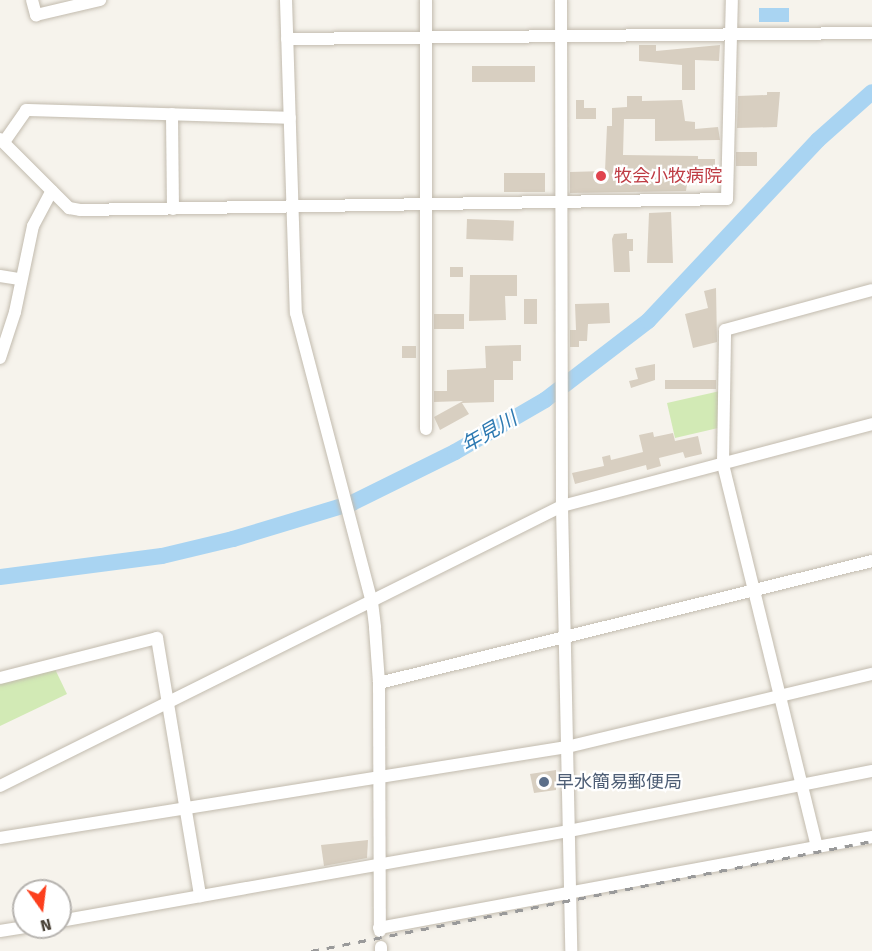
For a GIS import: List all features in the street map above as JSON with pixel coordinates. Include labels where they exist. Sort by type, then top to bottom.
[{"type":"street","points":[[32,0],[36,15],[100,0]]},
{"type":"street","points":[[286,0],[296,313],[372,602],[379,683],[380,930],[872,837]]},
{"type":"street","points":[[426,0],[426,429]]},
{"type":"street","points":[[561,0],[562,506],[571,951]]},
{"type":"street","points":[[290,118],[26,110],[2,141],[69,208],[80,210],[561,205],[727,199],[732,0]]},
{"type":"street","points":[[287,39],[562,33],[872,33]]},
{"type":"street","points":[[172,114],[173,209]]},
{"type":"street","points":[[0,358],[15,312],[20,279],[33,226],[52,191]]},
{"type":"street","points":[[0,276],[20,279]]},
{"type":"street","points":[[817,848],[723,463],[725,330],[872,290]]},
{"type":"street","points":[[0,786],[562,506],[872,424]]},
{"type":"street","points":[[379,683],[872,561]]},
{"type":"street","points":[[0,678],[157,638],[200,896]]},
{"type":"street","points":[[0,838],[567,747],[872,674]]},
{"type":"street","points":[[72,919],[569,831],[872,771]]},
{"type":"green space","points":[[720,391],[718,428],[675,438],[667,403]]},
{"type":"green space","points":[[54,667],[67,694],[0,726],[0,680]]},
{"type":"water","points":[[759,8],[789,8],[789,22],[759,22]]},
{"type":"building","points":[[639,45],[656,45],[656,51],[720,45],[719,61],[695,60],[695,90],[682,90],[682,65],[639,61]]},
{"type":"building","points":[[472,66],[535,66],[535,82],[472,82]]},
{"type":"building","points":[[767,92],[780,92],[777,127],[737,128],[738,96],[767,95]]},
{"type":"building","points":[[627,96],[642,96],[642,101],[682,100],[685,121],[695,122],[695,129],[718,127],[720,140],[655,141],[655,119],[624,119],[623,155],[698,156],[698,159],[715,159],[715,170],[689,170],[686,191],[570,193],[570,172],[605,171],[607,126],[612,126],[612,108],[627,107]]},
{"type":"building","points":[[576,100],[584,100],[584,108],[596,108],[596,119],[576,119]]},
{"type":"building","points":[[736,152],[757,152],[757,166],[736,166]]},
{"type":"building","points":[[504,173],[545,173],[545,192],[504,192]]},
{"type":"building","points":[[671,212],[673,263],[647,263],[649,213]]},
{"type":"building","points":[[467,219],[514,221],[513,241],[466,239]]},
{"type":"building","points":[[627,233],[627,239],[633,239],[633,251],[629,251],[630,272],[614,272],[612,239],[614,234]]},
{"type":"building","points":[[450,267],[463,267],[463,277],[450,277]]},
{"type":"building","points":[[470,275],[517,275],[517,296],[505,296],[506,320],[469,321]]},
{"type":"building","points":[[716,288],[717,342],[693,348],[685,314],[708,308],[704,291]]},
{"type":"building","points":[[524,299],[537,299],[537,324],[524,324]]},
{"type":"building","points":[[609,303],[610,323],[588,324],[587,341],[579,341],[579,347],[570,347],[570,330],[576,330],[575,304]]},
{"type":"building","points":[[434,314],[464,314],[464,329],[434,329]]},
{"type":"building","points":[[521,345],[521,361],[513,361],[513,380],[494,380],[494,402],[462,403],[469,414],[440,430],[434,417],[463,401],[434,402],[434,391],[447,391],[447,370],[486,368],[485,346]]},
{"type":"building","points":[[402,346],[416,346],[416,358],[402,358]]},
{"type":"building","points":[[655,364],[655,380],[631,388],[629,381],[638,379],[635,368]]},
{"type":"building","points":[[665,380],[716,380],[716,389],[665,389]]},
{"type":"building","points":[[653,432],[654,437],[673,433],[675,441],[698,436],[702,454],[685,458],[683,452],[659,458],[661,466],[647,470],[646,465],[575,484],[572,473],[604,466],[602,457],[610,455],[611,460],[643,452],[639,435]]},
{"type":"building","name":"早水簡易郵便局","points":[[556,770],[556,790],[534,793],[530,774]]},
{"type":"building","points":[[368,840],[367,858],[324,866],[321,845]]},
{"type":"waterway","name":"年見川","points":[[0,577],[162,556],[233,539],[352,503],[455,452],[545,400],[648,321],[818,140],[872,92]]},
{"type":"railway","points":[[311,951],[872,841]]},
{"type":"place","name":"牧会小牧病院","points":[[601,176]]},
{"type":"place","name":"早水簡易郵便局","points":[[544,782]]}]
